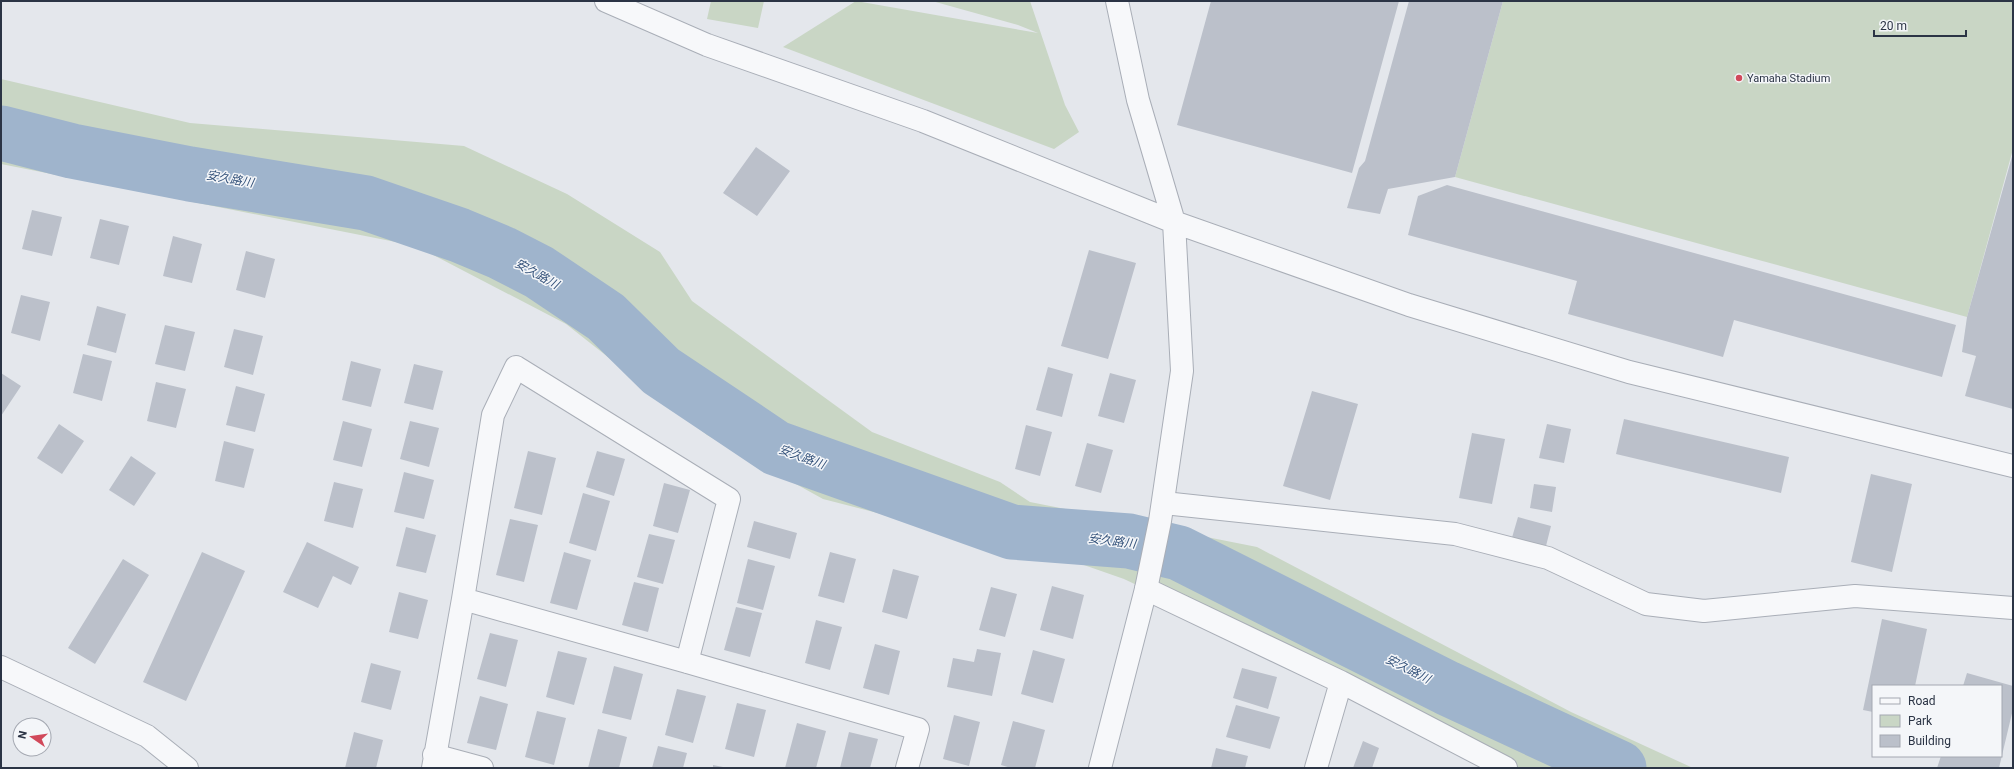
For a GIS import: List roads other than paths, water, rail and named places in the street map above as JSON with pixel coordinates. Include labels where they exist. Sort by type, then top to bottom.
[{"type":"street","points":[[606,1],[707,45],[922,121],[1174,222],[1409,305],[1629,372],[2013,466]]},
{"type":"street","points":[[1100,768],[1147,581],[1162,512],[1182,371],[1174,222],[1138,100],[1117,1]]},
{"type":"street","points":[[482,768],[433,761],[463,599],[493,415],[516,367],[729,499],[687,662]]},
{"type":"street","points":[[1162,512],[1455,534],[1548,558],[1646,604],[1704,611],[1855,596],[2013,608]]},
{"type":"street","points":[[1147,581],[1506,768]]},
{"type":"street","points":[[463,599],[918,729],[907,768]]},
{"type":"street","points":[[1,668],[147,736],[187,768]]},
{"type":"street","points":[[1316,768],[1340,682]]},
{"type":"waterway","name":"安久路川","points":[[1,133],[72,151],[190,174],[366,203],[459,235],[502,253],[539,272],[606,317],[661,371],[776,448],[1012,532],[1129,541],[1179,553],[1447,688],[1619,768]]},
{"type":"place","name":"Yamaha Stadium","points":[[1739,78]]}]
